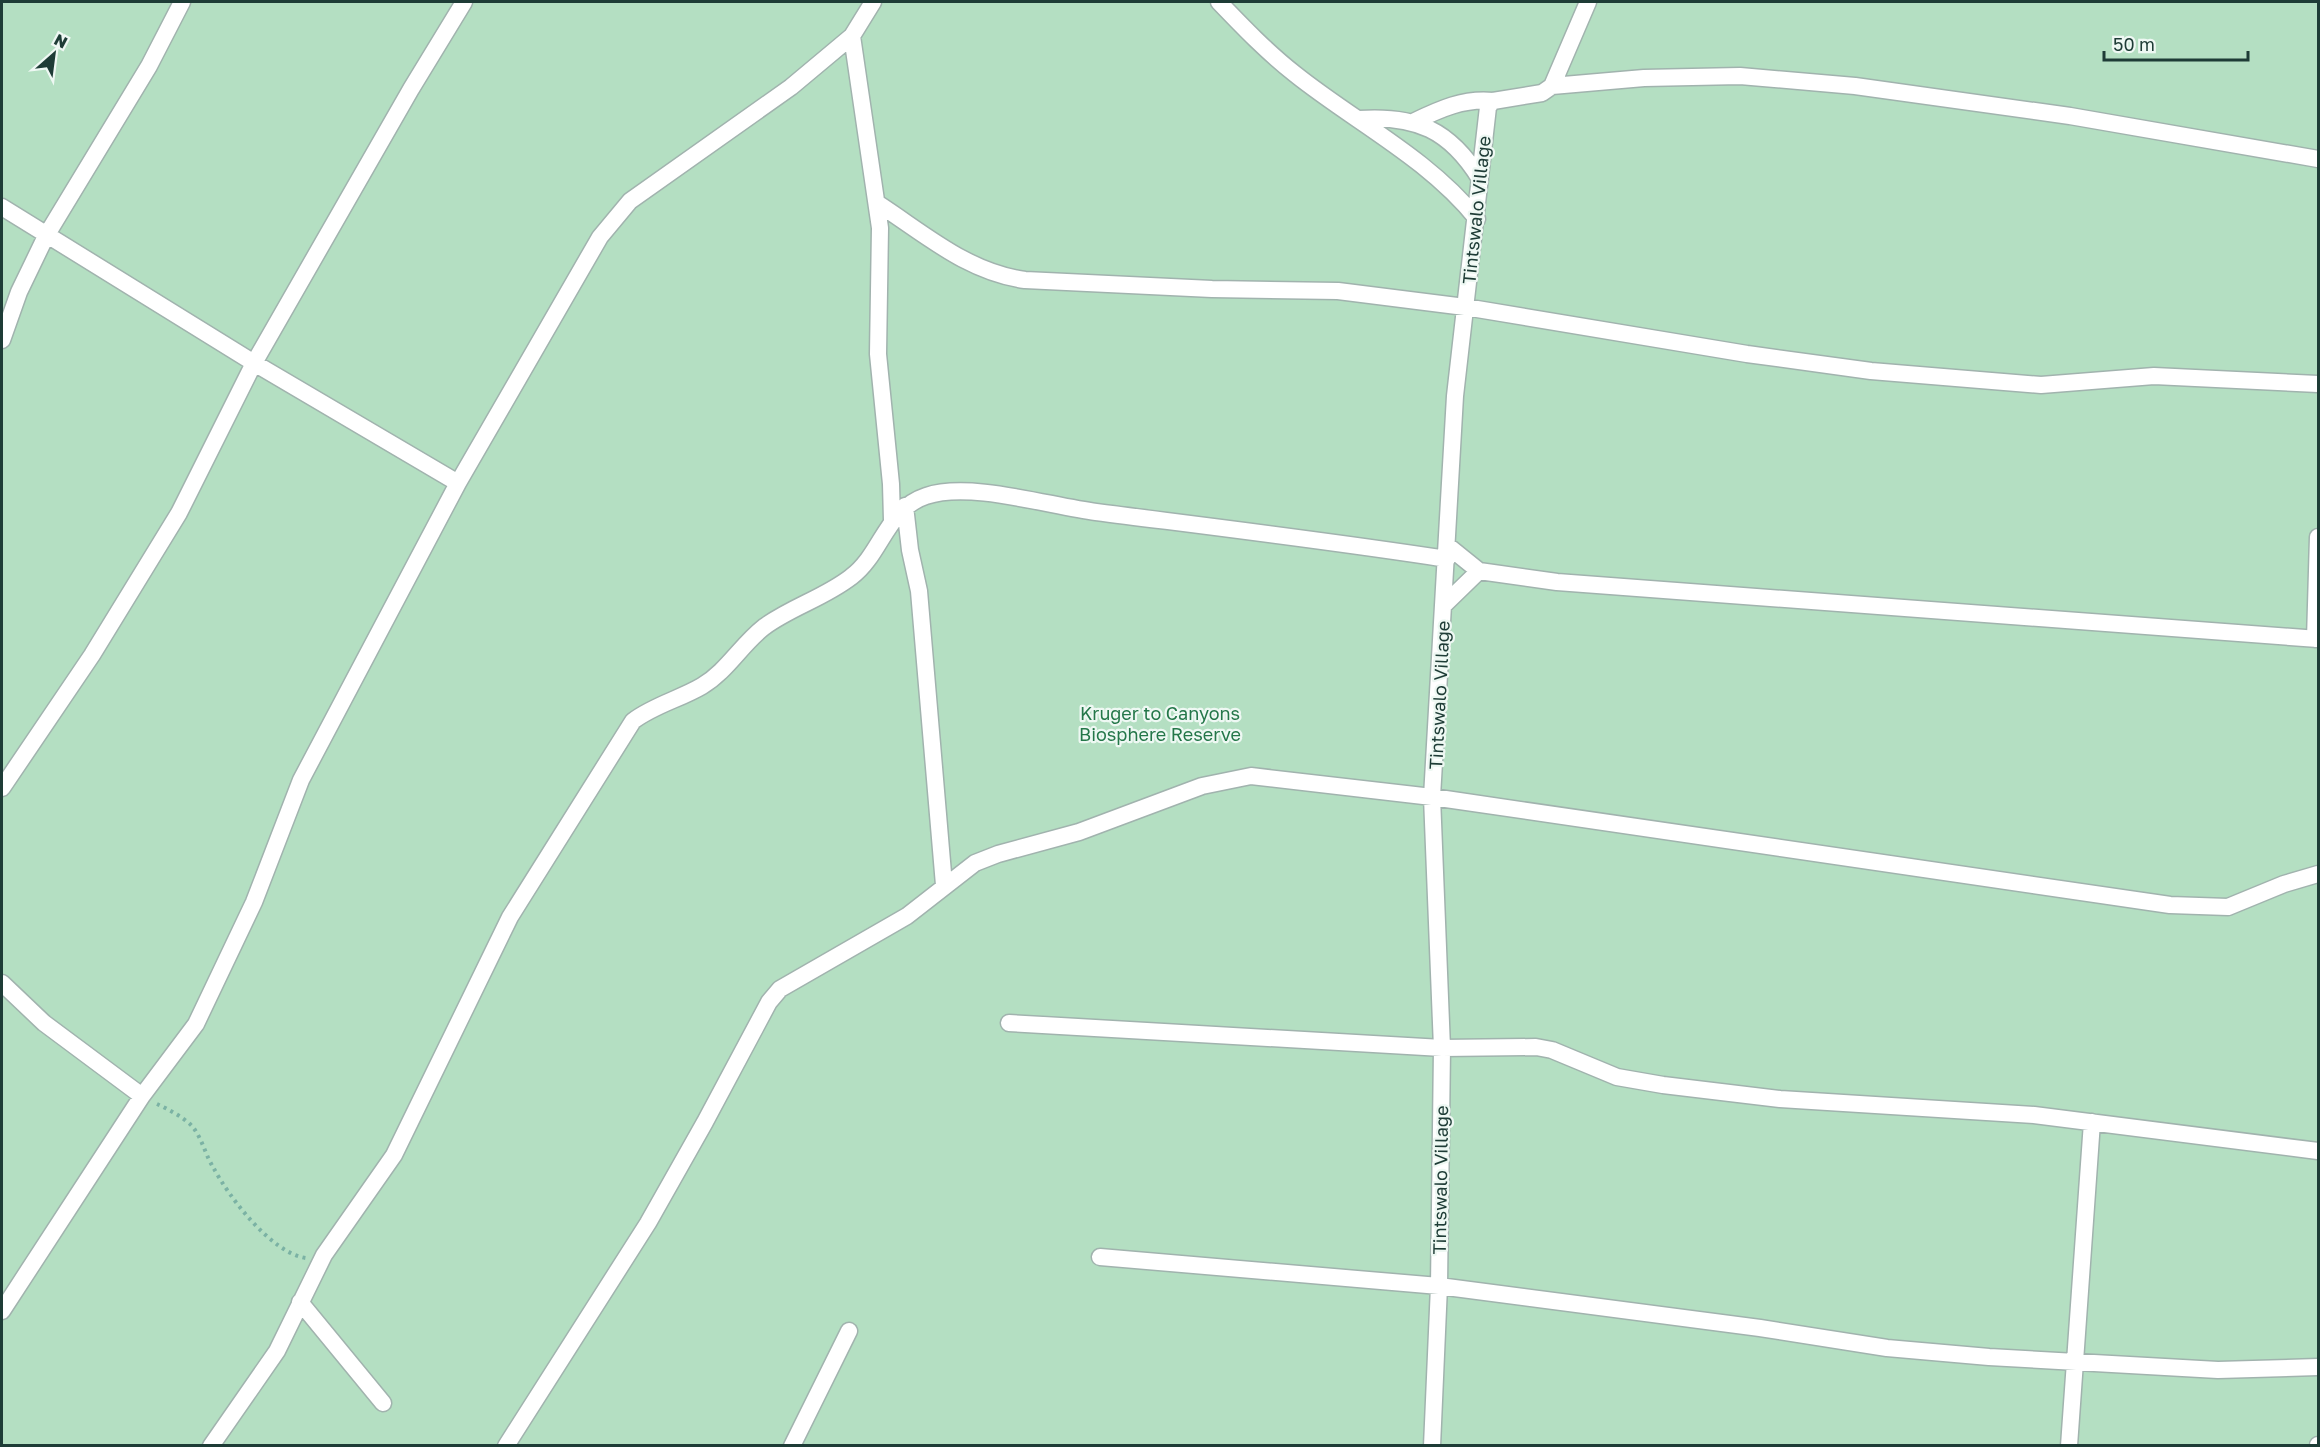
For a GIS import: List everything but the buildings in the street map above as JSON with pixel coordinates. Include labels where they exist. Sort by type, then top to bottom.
[{"type":"street","points":[[2,340],[24,281],[45,236],[149,66],[182,2]]},
{"type":"street","points":[[2,788],[92,655],[179,513],[254,363],[411,89],[464,2]]},
{"type":"street","points":[[2,1311],[142,1096],[196,1024],[254,902],[301,780],[458,483],[600,237],[630,201],[791,87],[852,36],[873,2]]},
{"type":"street","points":[[1219,2],[1251,36],[1295,74],[1442,180],[1477,219]]},
{"type":"street","points":[[1552,86],[1588,2]]},
{"type":"street","points":[[852,36],[877,203],[881,260],[878,354],[891,484],[892,520]]},
{"type":"street","points":[[1413,122],[1455,104],[1474,99],[1493,101],[1542,93],[1552,86],[1644,78],[1740,76],[1855,86],[2115,123],[2319,159]]},
{"type":"street","name":"Tintswalo Village","points":[[1432,1446],[1439,1286],[1442,1048],[1432,797],[1455,396],[1477,219],[1486,117],[1493,101]]},
{"type":"street","points":[[1359,119],[1384,117],[1413,122],[1436,131],[1466,155],[1480,179]]},
{"type":"street","points":[[877,203],[969,263],[1001,277],[1212,289],[1338,291],[1465,307],[1748,354],[1871,371],[2041,385],[2154,376],[2319,384]]},
{"type":"street","points":[[2,207],[45,236],[254,363],[458,483]]},
{"type":"street","points":[[211,1446],[277,1351],[324,1255],[394,1155],[510,917],[633,721],[651,709],[711,680],[763,628],[853,576],[865,564],[892,520],[905,506],[928,495],[983,493],[1093,511],[1349,544],[1447,553],[1479,571],[1557,582],[2317,639],[2319,537]]},
{"type":"street","points":[[905,506],[910,550],[919,591],[944,885]]},
{"type":"street","points":[[1444,605],[1479,571]]},
{"type":"street","points":[[506,1446],[648,1223],[769,1002],[780,989],[908,915],[975,863],[998,854],[1079,832],[1225,779],[1251,776],[1283,778],[1432,797],[2170,905],[2228,907],[2284,884],[2319,874]]},
{"type":"street","points":[[2,983],[44,1023],[142,1096]]},
{"type":"street","points":[[1009,1023],[1442,1048],[1544,1048],[1617,1077],[1780,1099],[2034,1115],[2319,1151]]},
{"type":"street","points":[[2069,1446],[2092,1122]]},
{"type":"street","points":[[1100,1257],[1439,1286],[1760,1328],[1887,1348],[2218,1370],[2319,1367]]},
{"type":"street","points":[[300,1302],[383,1403]]},
{"type":"street","points":[[792,1446],[849,1331]]},
{"type":"path","points":[[142,1096],[192,1126],[213,1167],[233,1197],[270,1239],[297,1256],[308,1258],[324,1255]]},
{"type":"green space","name":"Kruger to Canyons Biosphere Reserve","points":[[2,2],[2318,2],[2318,1445],[2,1445]]}]
